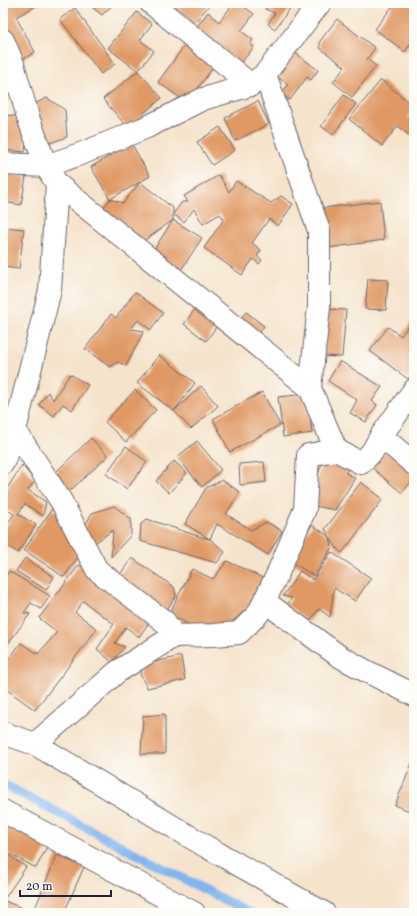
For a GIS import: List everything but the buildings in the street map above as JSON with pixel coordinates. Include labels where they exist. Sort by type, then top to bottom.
[{"type":"street","points":[[151,3],[258,79],[319,231],[319,307],[310,388]]},
{"type":"street","points":[[51,175],[83,153],[147,127],[203,99],[258,79],[320,3]]},
{"type":"street","points":[[3,40],[13,64],[28,117],[51,175],[50,290],[15,430],[3,463]]},
{"type":"street","points":[[3,164],[51,175],[310,388],[336,450]]},
{"type":"street","points":[[35,744],[117,672],[174,636],[239,633],[258,614],[277,575],[305,508],[308,455],[336,450],[361,463],[372,452],[381,436],[414,390]]},
{"type":"street","points":[[15,430],[61,501],[97,570],[166,622],[174,636]]},
{"type":"street","points":[[381,436],[414,464]]},
{"type":"street","points":[[264,601],[339,656],[366,672],[414,695]]},
{"type":"street","points":[[3,733],[35,744],[208,847],[324,913]]},
{"type":"street","points":[[3,811],[194,913]]},
{"type":"waterway","points":[[3,784],[249,913]]}]
